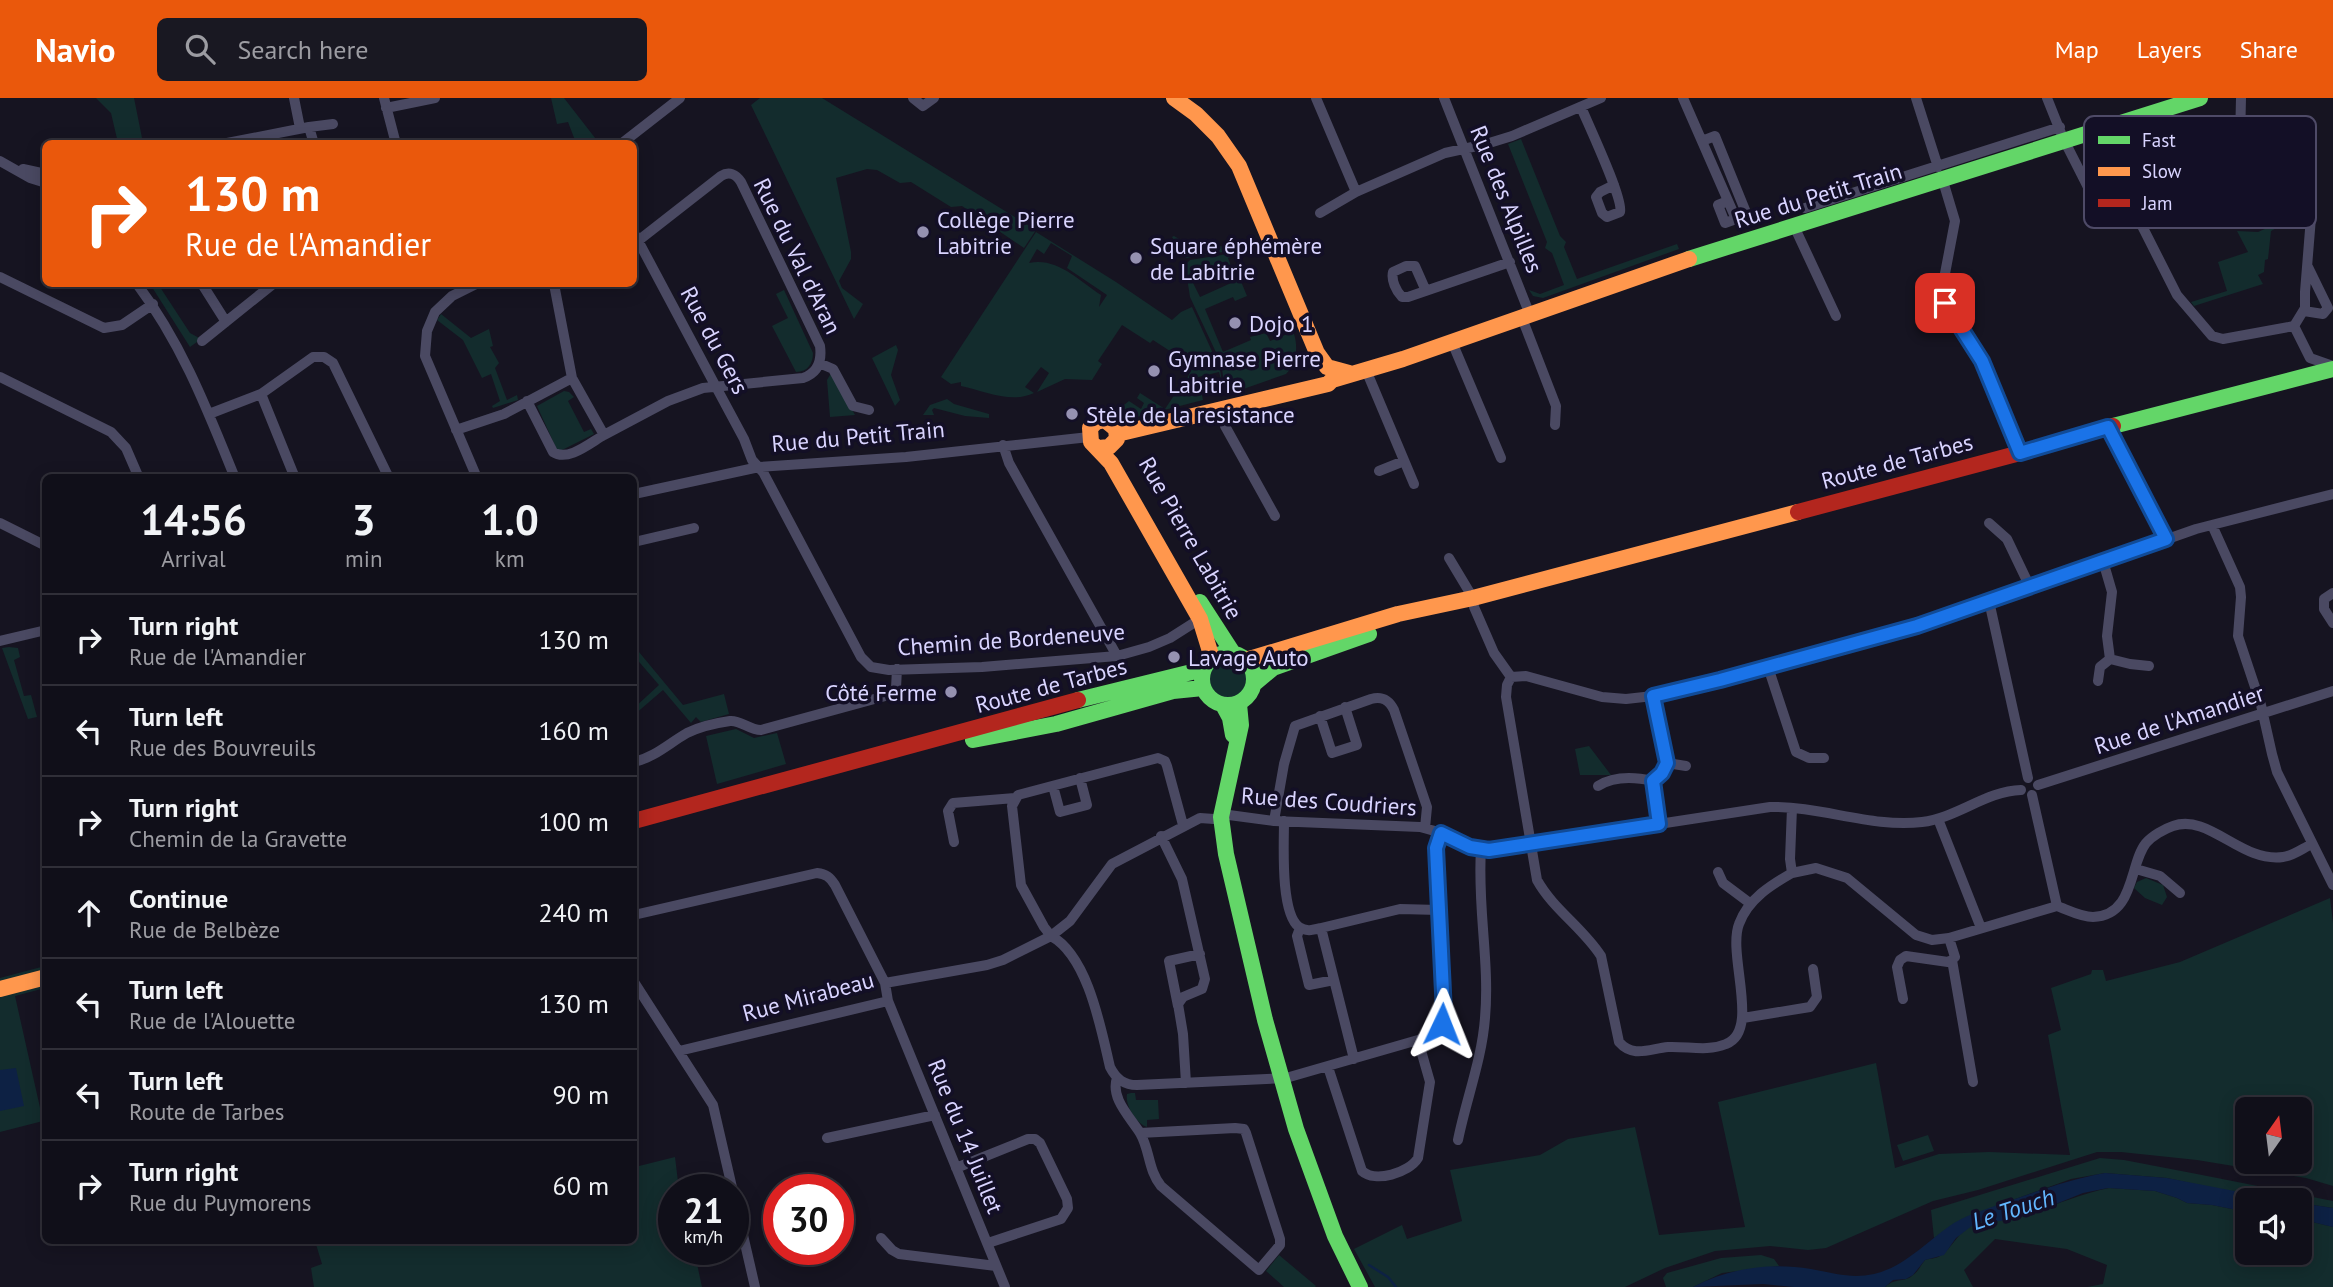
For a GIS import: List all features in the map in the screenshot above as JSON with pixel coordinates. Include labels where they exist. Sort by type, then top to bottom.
[{"type":"main road","points":[[1174,98],[1196,114],[1218,136],[1239,166],[1325,374]]},
{"type":"main road","name":"Rue du Petit Train","points":[[2132,116],[2200,98]]},
{"type":"main road","name":"Rue du Petit Train","points":[[1105,441],[1296,390],[1325,374],[1360,372],[1940,174],[2084,128]]},
{"type":"main road","name":"Route de Tarbes","points":[[637,820],[1208,664],[1222,654],[1239,657],[1398,614],[1473,598],[2333,368]]},
{"type":"main road","name":"Rue Pierre Labitrie","points":[[1105,441],[1118,459],[1204,617],[1239,657]]},
{"type":"main road","name":"Route de Tarbes","points":[[1231,705],[1247,699],[1255,683],[1273,668],[1473,598]]},
{"type":"main road","name":"Rue Pierre Labitrie","points":[[1204,617],[1208,664]]},
{"type":"main road","points":[[1239,657],[1255,674],[1255,683]]},
{"type":"main road","points":[[1208,664],[1202,678],[1203,688],[1215,702],[1231,705],[1230,718],[1236,744],[1221,817],[1226,854],[1281,1079],[1310,1176],[1337,1242],[1360,1287]]},
{"type":"main road","name":"Route de Tarbes","points":[[910,747],[948,744],[1056,724],[1174,691],[1203,688]]},
{"type":"main road","points":[[0,989],[42,978]]},
{"type":"street","points":[[294,98],[312,140]]},
{"type":"street","points":[[395,140],[385,103],[435,98]]},
{"type":"street","points":[[626,140],[680,98]]},
{"type":"street","points":[[913,98],[923,106],[934,98]]},
{"type":"street","points":[[1316,98],[1356,192]]},
{"type":"street","name":"Rue des Alpilles","points":[[1444,98],[1510,262],[1556,406],[1555,425]]},
{"type":"street","points":[[1320,213],[1356,192],[1445,153],[1512,136],[1601,98]]},
{"type":"street","points":[[1683,98],[1736,219],[1746,215],[1715,136],[1702,141]]},
{"type":"street","points":[[1916,98],[1955,221],[1942,284],[1945,303],[1982,361],[2020,453]]},
{"type":"street","points":[[2046,98],[2084,177]]},
{"type":"street","points":[[2241,98],[2241,116]]},
{"type":"street","points":[[1581,107],[1614,185]]},
{"type":"street","points":[[243,140],[333,124]]},
{"type":"street","points":[[0,162],[42,173]]},
{"type":"street","points":[[14,167],[30,178],[42,182]]},
{"type":"street","name":"Rue du Val d'Aran","points":[[527,401],[553,452],[567,456],[668,401],[715,385],[803,378],[814,372],[820,363],[820,346],[736,176],[727,173],[721,176],[637,238]]},
{"type":"street","points":[[1805,208],[1940,174]]},
{"type":"street","points":[[1794,226],[1836,316]]},
{"type":"street","points":[[2143,228],[2177,295],[2209,334],[2223,339],[2294,326],[2304,311],[2310,228]]},
{"type":"street","name":"Rue du Gers","points":[[637,243],[744,439],[751,460],[759,467]]},
{"type":"street","points":[[1426,291],[1510,262]]},
{"type":"street","points":[[2304,311],[2323,314],[2328,307],[2307,265]]},
{"type":"street","points":[[0,277],[104,328],[122,325],[153,304]]},
{"type":"street","points":[[139,287],[153,304],[186,359],[233,474]]},
{"type":"street","points":[[204,287],[226,322]]},
{"type":"street","points":[[202,341],[269,287]]},
{"type":"street","points":[[471,287],[452,296],[440,307],[429,324],[425,339],[426,362],[475,474]]},
{"type":"street","points":[[555,287],[572,378],[604,435]]},
{"type":"street","points":[[2294,326],[2310,358],[2333,368]]},
{"type":"street","points":[[1452,342],[1501,458]]},
{"type":"street","points":[[209,414],[261,394],[313,358],[321,356],[329,359],[338,374],[387,474]]},
{"type":"street","points":[[820,363],[833,369],[853,406],[869,410]]},
{"type":"street","points":[[1360,372],[1414,484]]},
{"type":"street","points":[[0,377],[111,432],[126,448],[137,474]]},
{"type":"street","points":[[456,430],[504,414],[572,378]]},
{"type":"street","points":[[261,394],[293,474]]},
{"type":"street","points":[[1220,410],[1225,426],[1275,516]]},
{"type":"street","points":[[2108,427],[2166,539]]},
{"type":"street","name":"Rue du Petit Train","points":[[637,493],[759,467],[906,457],[1003,445],[1105,441]]},
{"type":"street","points":[[1003,445],[1009,463],[1117,656]]},
{"type":"street","points":[[1379,471],[1404,461]]},
{"type":"street","name":"Chemin de Bordeneuve","points":[[759,467],[861,657],[866,664],[874,668],[982,667],[1117,656],[1170,638],[1204,617]]},
{"type":"street","points":[[1511,677],[1526,676],[1602,697],[1626,699],[1653,696],[1917,626],[2166,539],[2333,494]]},
{"type":"street","points":[[0,523],[42,544]]},
{"type":"street","points":[[1989,523],[2007,539],[2030,587]]},
{"type":"street","points":[[2212,525],[2240,587],[2238,636],[2263,713],[2277,772],[2333,886]]},
{"type":"street","points":[[637,541],[694,528]]},
{"type":"street","points":[[1449,558],[1473,598],[1474,607],[1494,653],[1511,677]]},
{"type":"street","points":[[2103,561],[2112,592],[2107,636],[2110,659]]},
{"type":"street","points":[[2333,593],[2324,600],[2324,610],[2333,623]]},
{"type":"street","points":[[1989,601],[2028,778]]},
{"type":"street","points":[[0,641],[42,631]]},
{"type":"street","points":[[2110,659],[2149,666]]},
{"type":"street","points":[[2098,681],[2100,667],[2110,659]]},
{"type":"street","points":[[1768,667],[1796,752],[1809,758],[1824,758]]},
{"type":"street","points":[[637,761],[654,756],[686,734],[704,727],[732,721],[750,729],[761,730],[889,695],[896,688],[897,669]]},
{"type":"street","points":[[1511,677],[1506,697],[1537,880],[1544,892],[1601,957],[1619,1042],[1634,1053],[1669,1047],[1707,1050],[1729,1044],[1740,1032],[1743,1018],[1734,947],[1739,924],[1751,904],[1770,886],[1792,873],[1816,868],[1847,878],[1916,935],[1932,940],[1949,938],[2057,906],[2093,917],[2111,912],[2127,892],[2144,845],[2174,825],[2191,824],[2211,831],[2241,849],[2266,858],[2286,857],[2312,844]]},
{"type":"street","name":"Rue de l'Amandier","points":[[2035,790],[2333,691]]},
{"type":"street","points":[[1653,696],[1667,763],[1662,773],[1653,781]]},
{"type":"street","points":[[1439,910],[1400,909],[1321,928],[1300,928],[1293,918],[1284,881],[1277,797],[1292,730],[1298,724],[1376,698],[1389,702],[1433,831],[1481,850],[1770,807],[1909,823],[1938,819],[1992,796],[2021,790]]},
{"type":"street","points":[[1320,716],[1332,753],[1357,745],[1345,708]]},
{"type":"street","points":[[954,842],[948,811],[953,803],[1015,798],[1153,758],[1162,759],[1167,766],[1183,825]]},
{"type":"street","points":[[1667,763],[1686,766]]},
{"type":"street","points":[[1053,786],[1060,812],[1087,805],[1080,778]]},
{"type":"street","points":[[1598,786],[1608,779],[1639,778],[1653,781]]},
{"type":"street","points":[[2021,790],[2022,781],[2033,779],[2057,906]]},
{"type":"street","points":[[1653,781],[1659,824]]},
{"type":"street","points":[[2021,790],[2026,795],[2035,790]]},
{"type":"street","points":[[1015,798],[1012,806],[1020,883],[1044,927],[1051,936],[1067,947],[1092,995],[1110,1067],[1117,1078],[1115,1086],[1118,1100],[1148,1149],[1153,1175],[1161,1186],[1259,1270],[1280,1240],[1245,1130],[1235,1128],[1140,1133]]},
{"type":"street","points":[[1792,808],[1792,873]]},
{"type":"street","name":"Rue des Coudriers","points":[[1117,1078],[1133,1085],[1281,1079],[1418,1040],[1435,1033],[1443,1019],[1433,831],[1229,815],[1200,818],[1161,836]]},
{"type":"street","points":[[1938,819],[1981,928]]},
{"type":"street","points":[[1161,836],[1180,874],[1205,985],[1200,991],[1183,997],[1178,1006]]},
{"type":"street","name":"Rue Mirabeau","points":[[679,1051],[888,1001],[885,983],[1003,960],[1051,936],[1070,921],[1112,864],[1161,836]]},
{"type":"street","points":[[1458,1140],[1485,1018],[1481,850]]},
{"type":"street","points":[[2136,869],[2160,876],[2180,893]]},
{"type":"street","points":[[1718,872],[1723,883],[1751,904]]},
{"type":"street","points":[[637,914],[817,873],[823,874],[835,884],[885,983]]},
{"type":"street","points":[[1300,928],[1297,936],[1309,985],[1334,980]]},
{"type":"street","points":[[1321,928],[1354,1059]]},
{"type":"street","points":[[1949,938],[1955,957],[1952,960],[1973,1082]]},
{"type":"street","points":[[1186,1083],[1183,1034],[1168,961],[1199,954]]},
{"type":"street","points":[[1903,999],[1897,967],[1900,960],[1906,956],[1948,962],[1952,960]]},
{"type":"street","points":[[1743,1018],[1810,1007],[1817,997],[1813,969]]},
{"type":"street","points":[[637,987],[713,1105],[755,1287]]},
{"type":"street","name":"Rue du 14 Juillet","points":[[888,1001],[1005,1287]]},
{"type":"street","points":[[1328,1067],[1362,1171],[1368,1176],[1379,1177],[1411,1166],[1418,1158],[1430,1082],[1418,1040]]},
{"type":"street","points":[[827,1138],[935,1115]]},
{"type":"street","points":[[956,1168],[1028,1139],[1035,1139],[1040,1143],[1067,1199],[1068,1208],[1062,1219],[988,1244]]},
{"type":"street","points":[[881,1238],[890,1249],[899,1254],[996,1266]]},
{"type":"green space","points":[[96,98],[134,98],[142,140],[117,140],[111,113]]},
{"type":"green space","points":[[551,98],[564,98],[597,140],[575,140],[568,122],[557,124]]},
{"type":"green space","points":[[760,98],[822,98],[1036,230],[1024,248],[962,206],[951,207],[911,182],[900,183],[877,170],[867,169],[836,178],[851,252],[851,259],[839,281],[842,288],[863,304],[854,319],[751,105]]},
{"type":"green space","points":[[1521,139],[1560,236],[1566,242],[1564,247],[1577,279],[1677,244],[1679,249],[1543,298],[1533,296],[1529,290],[1540,294],[1564,285],[1552,253],[1545,248],[1547,242],[1508,144]]},
{"type":"green space","points":[[2276,228],[2271,231],[2264,272],[2258,275],[2263,284],[2194,306],[2191,302],[2227,291],[2218,262],[2248,252],[2237,231],[2258,232]]},
{"type":"green space","points":[[1036,232],[1172,320],[1192,307],[1220,369],[1222,383],[1219,372],[1198,377],[1203,400],[1133,418],[1120,408],[1129,401],[1141,409],[1144,403],[1137,398],[1140,393],[1165,409],[1183,382],[1185,383],[1193,366],[1153,340],[1150,343],[1122,325],[1098,361],[1102,364],[1092,380],[1065,379],[1037,392],[1049,373],[1041,367],[1025,387],[1034,393],[1007,397],[961,386],[961,382],[951,384],[941,377]],"holes":[[[1051,243],[1072,256],[1067,268],[1107,295],[1099,307],[1101,295],[1067,271],[1049,263],[1029,263],[1037,249],[1044,254]]]},
{"type":"green space","points":[[1172,237],[1189,245],[1212,244],[1235,250],[1186,258]]},
{"type":"green space","points":[[1234,253],[1235,256],[1228,258],[1231,266],[1192,281],[1200,297],[1240,279],[1247,296],[1235,301],[1233,297],[1205,309],[1223,352],[1251,340],[1250,337],[1266,333],[1270,341],[1294,334],[1296,349],[1290,370],[1286,374],[1226,395],[1221,363],[1190,297],[1185,265],[1190,260]]},
{"type":"green space","points":[[152,287],[160,287],[190,333],[201,339],[190,347]]},
{"type":"green space","points":[[784,290],[813,353],[809,366],[800,372],[796,372],[772,326],[788,318],[776,294]]},
{"type":"green space","points":[[441,314],[471,338],[489,329],[493,346],[490,347],[499,363],[495,368],[507,400],[517,395],[518,400],[493,408],[492,406],[500,401],[491,374],[482,378],[463,340],[437,320]]},
{"type":"green space","points":[[896,345],[898,350],[891,375],[900,400],[895,406],[872,358]]},
{"type":"green space","points":[[833,375],[855,415],[830,417],[827,380]]},
{"type":"green space","points":[[564,391],[574,397],[568,401],[584,432],[591,429],[594,434],[558,452],[537,406]]},
{"type":"green space","points":[[947,399],[954,404],[989,414],[989,418],[965,416],[934,408],[934,415],[923,415],[930,405]]},
{"type":"green space","points":[[2,648],[18,648],[20,657],[14,660],[24,696],[31,695],[37,717],[28,719]]},
{"type":"green space","points":[[637,650],[683,705],[724,694],[729,714],[701,722],[696,717],[691,723],[663,690],[637,712],[637,705],[659,685],[637,659]]},
{"type":"green space","points":[[1229,658],[1244,665],[1251,680],[1244,695],[1229,702],[1214,695],[1207,680],[1214,665]]},
{"type":"green space","points":[[736,729],[754,738],[777,733],[786,764],[717,784],[706,736]]},
{"type":"green space","points":[[1589,746],[1611,775],[1580,775],[1575,749]]},
{"type":"green space","points":[[2146,878],[2163,885],[2167,897],[2162,905],[2145,898],[2134,888],[2137,882]]},
{"type":"green space","points":[[2330,898],[2333,923],[2333,1186],[2282,1174],[2312,1174],[2312,1097],[2235,1097],[2235,1166],[2121,1152],[2097,1152],[1978,1190],[1933,1201],[1826,1248],[1808,1250],[1770,1246],[1715,1251],[1665,1268],[1625,1287],[1375,1287],[1354,1249],[1402,1225],[1407,1239],[1462,1221],[1450,1170],[1540,1155],[1568,1139],[1635,1127],[1659,1235],[1745,1227],[1718,1102],[1876,1063],[1895,1168],[1939,1154],[1989,1152],[2070,1155],[2048,1035],[2061,1030],[2051,988],[2091,974],[2092,970],[2103,970],[2106,981],[2180,962]]},
{"type":"green space","points":[[42,967],[42,989],[15,996],[42,1121],[0,1132],[0,978]]},
{"type":"green space","points":[[1135,1093],[1136,1100],[1158,1100],[1159,1119],[1147,1120],[1147,1127],[1139,1122],[1128,1104],[1127,1094]]},
{"type":"green space","points":[[1928,1135],[1934,1151],[1903,1161],[1897,1145]]},
{"type":"green space","points":[[675,1157],[677,1174],[658,1174],[658,1265],[697,1265],[702,1287],[314,1287],[311,1268],[322,1264],[316,1244],[637,1244],[637,1164],[639,1166]]},
{"type":"green space","points":[[2100,1158],[2124,1160],[2267,1188],[2235,1188],[2235,1193],[2167,1178],[2105,1173],[2071,1179],[1974,1214],[1934,1238],[1931,1210]]},
{"type":"green space","points":[[2109,1188],[2155,1191],[2187,1203],[2235,1210],[2235,1265],[2312,1265],[2312,1222],[2333,1227],[2333,1287],[2087,1287],[2103,1284],[2107,1265],[2067,1249],[1995,1239],[1964,1270],[1973,1287],[1885,1287],[1910,1277],[1925,1260],[1940,1256],[1965,1229],[1976,1223],[2014,1218]]},
{"type":"green space","points":[[2312,1197],[2333,1201],[2333,1208],[2312,1205]]},
{"type":"green space","points":[[1279,1255],[1316,1286],[1284,1287],[1266,1271]]},
{"type":"green space","points":[[1761,1255],[1774,1259],[1779,1266],[1722,1273],[1693,1287],[1666,1287],[1663,1278],[1667,1273],[1721,1258]]},
{"type":"water","points":[[16,1068],[24,1106],[0,1111],[0,1070]]},
{"type":"water","name":"Le Touch","points":[[2105,1173],[2167,1178],[2235,1191],[2235,1210],[2187,1203],[2155,1191],[2108,1188],[2083,1193],[2001,1221],[1977,1222],[1956,1238],[1944,1255],[1925,1260],[1913,1275],[1906,1279],[1893,1280],[1885,1287],[1794,1287],[1763,1284],[1693,1287],[1721,1275],[1750,1268],[1781,1266],[1850,1276],[1874,1274],[1906,1259],[1967,1216],[2080,1178]]},
{"type":"water","points":[[2312,1205],[2333,1208],[2333,1227],[2312,1222]]},
{"type":"waterway","points":[[1369,1265],[1388,1277],[1396,1287]]},
{"type":"traffic: fast","points":[[2143,116],[2200,98]]},
{"type":"traffic: fast","points":[[1689,259],[2084,135]]},
{"type":"traffic: fast","points":[[2113,426],[2333,369]]},
{"type":"traffic: fast","points":[[1200,602],[1233,653]]},
{"type":"traffic: fast","points":[[1255,683],[1273,668],[1369,634]]},
{"type":"traffic: fast","points":[[1228,653],[1247,660],[1254,679],[1247,698],[1228,705],[1209,698],[1202,679],[1209,660],[1228,653]]},
{"type":"traffic: fast","points":[[1078,700],[1204,669]]},
{"type":"traffic: fast","points":[[973,740],[1056,724],[1173,691],[1203,688]]},
{"type":"traffic: fast","points":[[1239,704],[1241,725],[1221,817],[1226,854],[1265,1020],[1296,1129],[1335,1236],[1360,1287]]},
{"type":"traffic: fast","points":[[1223,705],[1230,718],[1233,735]]},
{"type":"traffic: slow","points":[[1174,98],[1196,114],[1218,136],[1239,166],[1317,353],[1327,367],[1349,373]]},
{"type":"traffic: slow","points":[[1117,434],[1328,384],[1332,380],[1403,359],[1689,259]]},
{"type":"traffic: slow","points":[[1099,448],[1109,447],[1117,439],[1116,429],[1105,420],[1096,422],[1090,428],[1091,442],[1111,463],[1200,619],[1212,658]]},
{"type":"traffic: slow","points":[[1246,660],[1398,614],[1473,598],[1798,512]]},
{"type":"traffic: slow","points":[[0,989],[42,978]]},
{"type":"traffic: jam","points":[[1798,512],[2113,426]]},
{"type":"traffic: jam","points":[[637,820],[1078,700]]},
{"type":"place","name":"Collège Pierre Labitrie","points":[[923,232]]},
{"type":"place","name":"Square éphémère de Labitrie","points":[[1136,258]]},
{"type":"place","name":"Dojo 1","points":[[1235,323]]},
{"type":"place","name":"Gymnase Pierre Labitrie","points":[[1154,371]]},
{"type":"place","name":"Stèle de la resistance","points":[[1072,414]]},
{"type":"place","name":"Lavage Auto","points":[[1174,657]]},
{"type":"place","name":"Côté Ferme","points":[[951,692]]},
{"type":"route","points":[[1442,1024],[1444,1013],[1436,848],[1441,833],[1470,847],[1489,850],[1659,824],[1652,786],[1667,763],[1653,696],[1917,626],[2166,539],[2108,427],[2020,453],[1982,361],[1945,303]]}]
